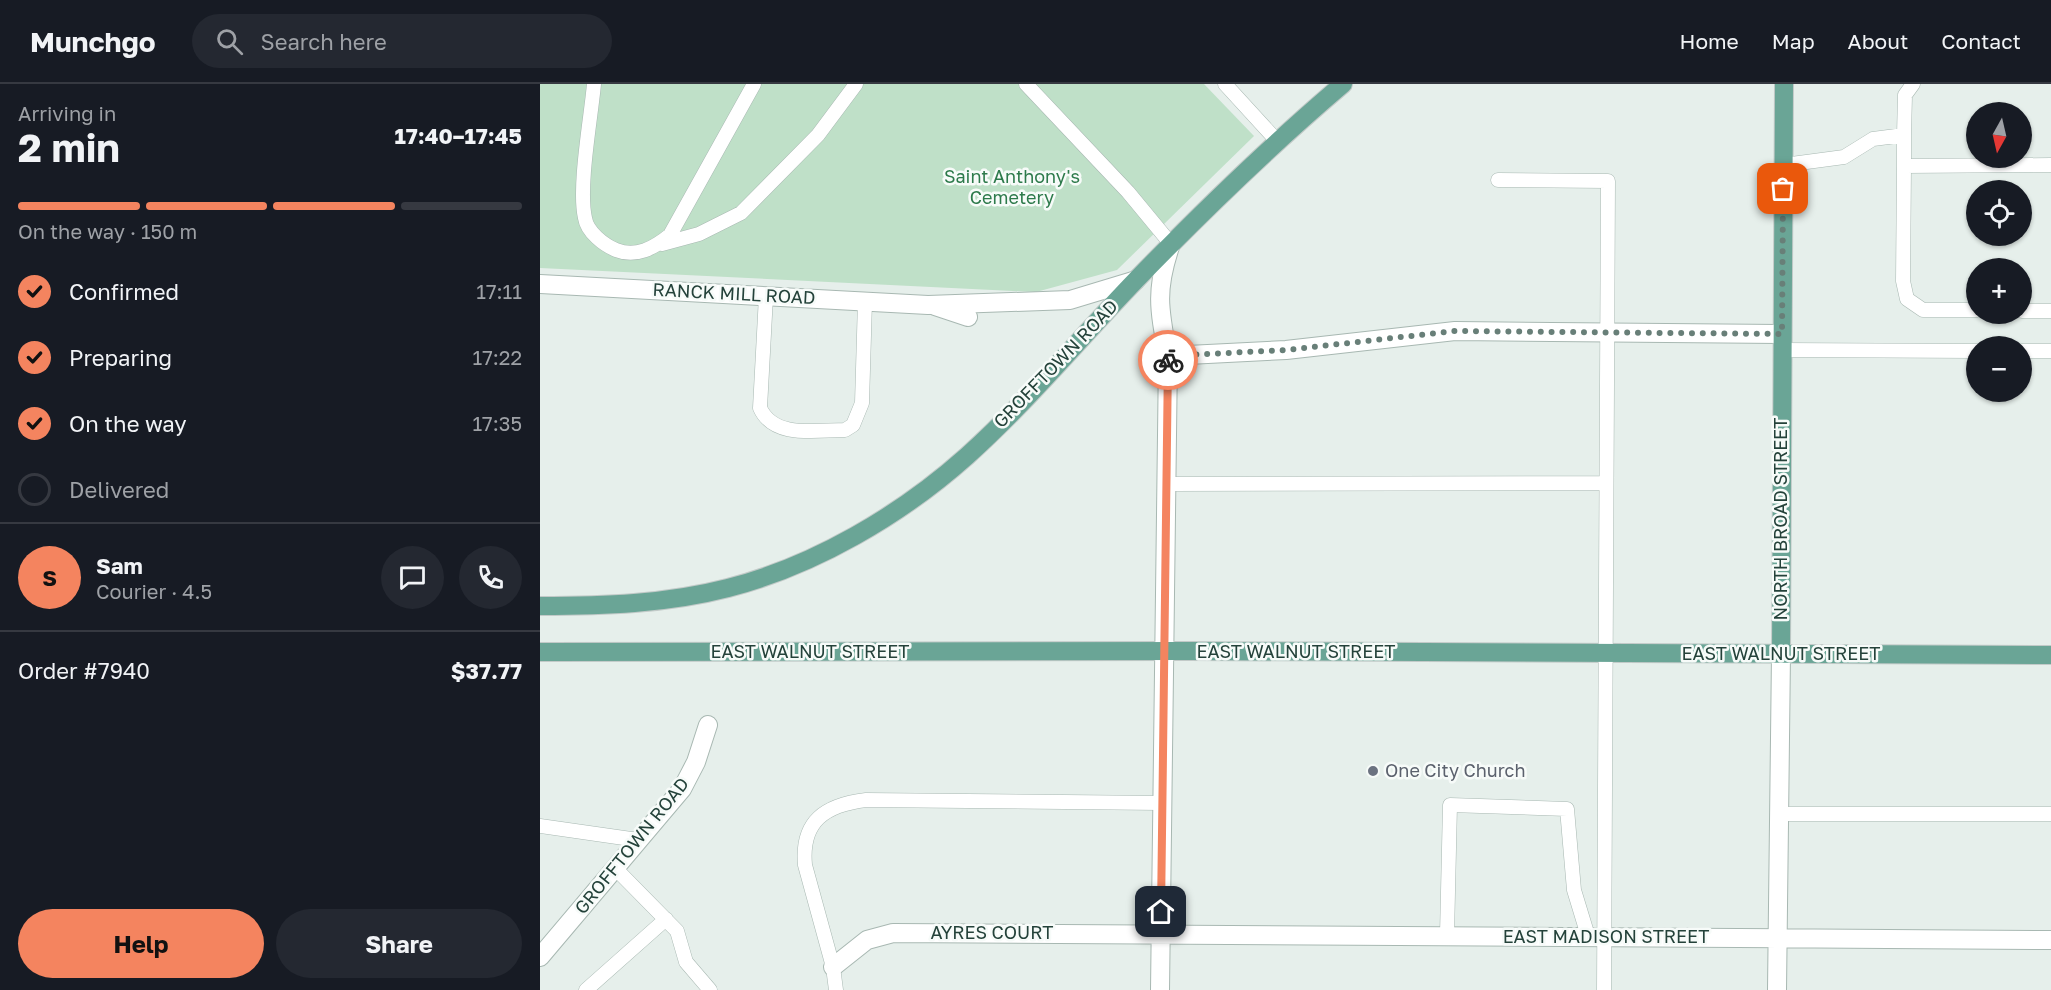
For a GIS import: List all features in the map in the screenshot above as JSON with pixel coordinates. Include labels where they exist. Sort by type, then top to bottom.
[{"type":"main road","name":"GROFFTOWN ROAD","points":[[540,606],[633,604],[730,588],[825,550],[865,529],[934,483],[1000,425],[1171,244],[1278,142],[1343,84]]},
{"type":"main road","name":"NORTH BROAD STREET","points":[[1781,654],[1784,84]]},
{"type":"main road","name":"EAST WALNUT STREET","points":[[540,652],[1165,651],[2051,655]]},
{"type":"street","points":[[1160,990],[1168,356],[1159,293],[1162,271],[1171,244]]},
{"type":"street","name":"RANCK MILL ROAD","points":[[540,284],[928,305],[1070,300],[1136,280]]},
{"type":"street","name":"RANCK MILL ROAD","points":[[928,305],[968,317]]},
{"type":"street","points":[[1168,356],[1286,350],[1455,331],[1606,332],[1782,342]]},
{"type":"street","name":"NORTH BROAD STREET","points":[[1777,990],[1781,654]]},
{"type":"street","name":"GROFFTOWN ROAD","points":[[540,957],[686,783],[696,762],[708,725]]},
{"type":"street","name":"AYRES COURT","points":[[833,967],[867,940],[893,933],[1161,934]]},
{"type":"street","name":"EAST MADISON STREET","points":[[1161,934],[2051,940]]},
{"type":"lane","points":[[594,84],[584,191],[585,220],[603,245],[621,252],[639,253],[657,245],[699,234],[741,213],[818,135],[855,84]]},
{"type":"lane","points":[[657,245],[670,235],[754,84]]},
{"type":"lane","points":[[1026,84],[1128,192],[1171,244]]},
{"type":"lane","points":[[1225,84],[1278,142]]},
{"type":"lane","points":[[1913,84],[1905,95],[1903,281],[1907,299],[1923,310],[1966,310]]},
{"type":"lane","points":[[1784,165],[1844,157],[1873,139],[1904,135]]},
{"type":"lane","points":[[1904,166],[2051,165]]},
{"type":"lane","points":[[1498,180],[1608,181],[1605,653],[1596,936],[1604,990]]},
{"type":"lane","points":[[766,296],[760,408],[765,418],[784,429],[845,430],[856,420],[862,403],[865,301]]},
{"type":"lane","points":[[2032,311],[2051,311]]},
{"type":"lane","points":[[1782,342],[1966,350]]},
{"type":"lane","points":[[2032,351],[2051,351]]},
{"type":"lane","points":[[1168,484],[1606,483]]},
{"type":"lane","points":[[836,990],[833,967],[806,865],[804,848],[808,832],[818,817],[833,807],[866,800],[1161,803]]},
{"type":"lane","points":[[1448,935],[1450,805],[1567,809],[1574,890],[1596,936]]},
{"type":"lane","points":[[1779,814],[2051,814]]},
{"type":"lane","points":[[540,826],[638,840]]},
{"type":"lane","points":[[615,868],[676,931],[686,962],[710,990]]},
{"type":"lane","points":[[586,990],[666,919]]},
{"type":"green space","name":"Saint Anthony's Cemetery","points":[[540,84],[1204,84],[1254,136],[1117,270],[1036,292],[540,268]]},
{"type":"way so far","points":[[1168,360],[1168,356],[1286,350],[1430,332],[1782,334],[1783,189]]},
{"type":"place","name":"One City Church","points":[[1373,771]]},
{"type":"route","points":[[1161,912],[1168,360]]}]
